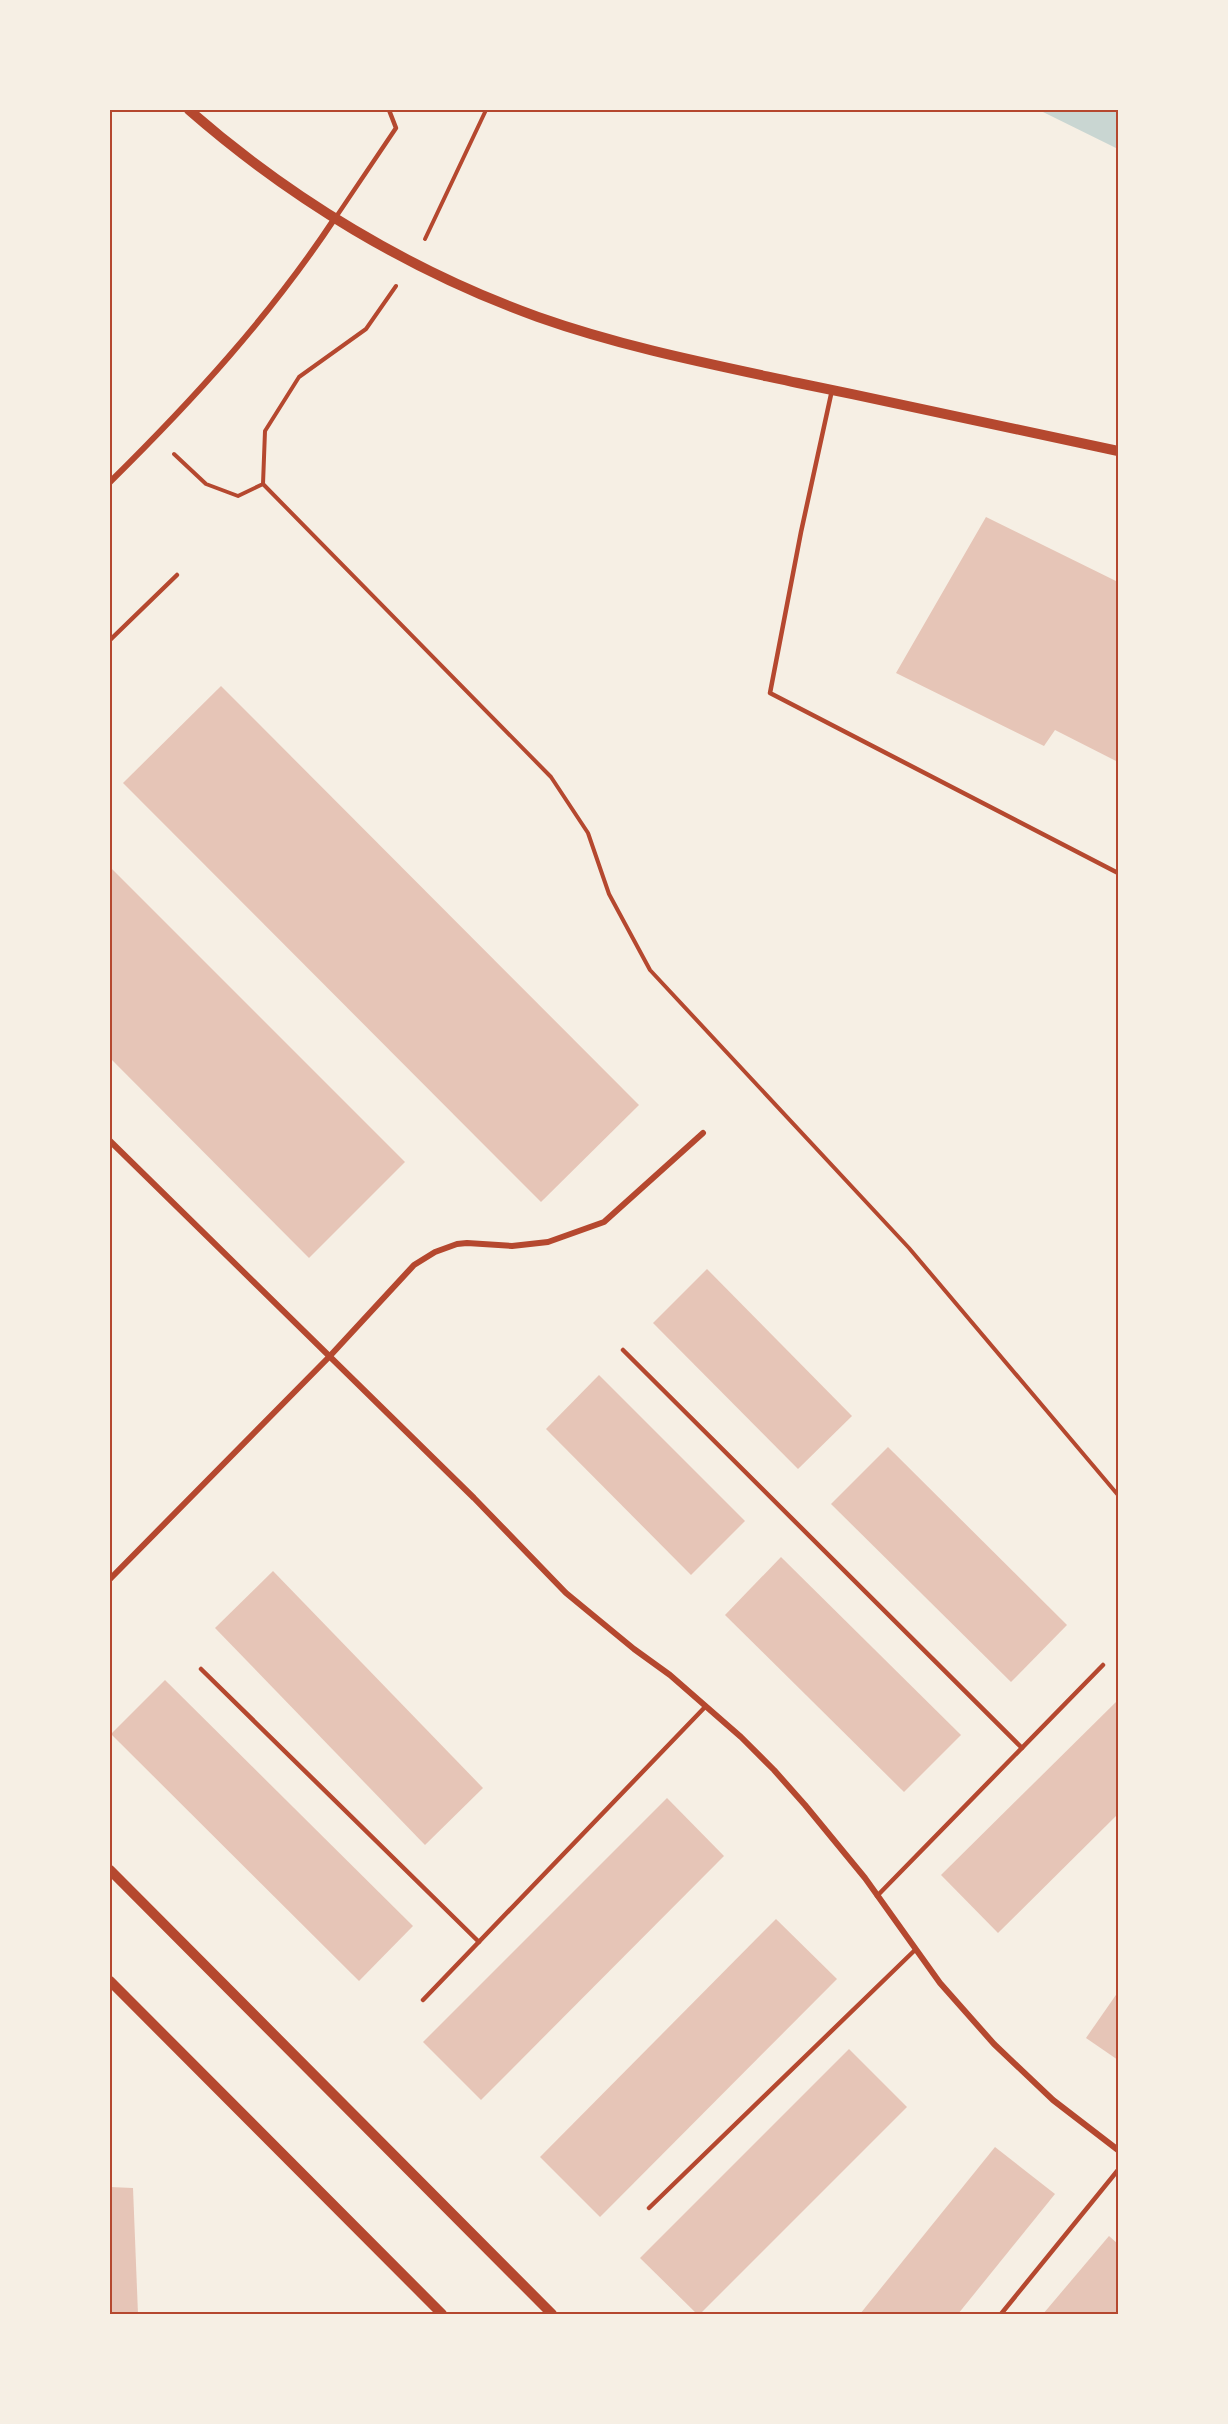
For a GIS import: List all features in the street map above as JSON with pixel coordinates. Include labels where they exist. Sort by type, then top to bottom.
[{"type":"street","points":[[189,110],[261,167],[335,218],[413,262],[495,300],[582,332],[672,356],[1119,451]]},
{"type":"street","points":[[110,482],[156,437],[273,305],[335,218]]},
{"type":"street","points":[[110,1579],[328,1357],[405,1273],[424,1257],[446,1247],[467,1243],[512,1246],[548,1242],[604,1222],[704,1133]]},
{"type":"street","points":[[110,1141],[474,1498],[566,1593],[706,1706],[766,1762],[806,1805],[878,1896],[915,1950],[960,2006],[1023,2072],[1084,2126],[1119,2150]]},
{"type":"street","points":[[110,1870],[552,2314]]},
{"type":"street","points":[[110,1981],[442,2314]]},
{"type":"lane","points":[[335,218],[396,128],[389,110]]},
{"type":"lane","points":[[832,390],[770,693],[1119,873]]},
{"type":"lane","points":[[110,640],[177,575]]},
{"type":"lane","points":[[623,1350],[1022,1748]]},
{"type":"lane","points":[[878,1896],[1103,1665]]},
{"type":"lane","points":[[201,1669],[479,1942]]},
{"type":"lane","points":[[423,2000],[706,1706]]},
{"type":"lane","points":[[649,2208],[915,1950]]},
{"type":"lane","points":[[1000,2314],[1119,2170]]},
{"type":"path","points":[[486,110],[440,210],[413,262],[366,328],[299,377],[265,431],[263,484],[552,777],[588,833],[609,894],[650,970],[909,1248],[1119,1496]]},
{"type":"path","points":[[156,437],[206,484],[238,496],[263,484]]},
{"type":"shaded area","points":[[1020,110],[1118,110],[1118,149],[1043,112]]},
{"type":"building","points":[[986,517],[1118,582],[1118,762],[1055,730],[1044,746],[896,673]]},
{"type":"building","points":[[221,686],[639,1105],[541,1202],[123,783]]},
{"type":"building","points":[[110,867],[405,1162],[309,1258],[110,1058]]},
{"type":"building","points":[[707,1269],[852,1416],[798,1469],[653,1323]]},
{"type":"building","points":[[599,1375],[745,1521],[691,1575],[546,1429]]},
{"type":"building","points":[[888,1447],[1067,1625],[1011,1682],[831,1504]]},
{"type":"building","points":[[781,1557],[961,1735],[904,1792],[725,1615]]},
{"type":"building","points":[[273,1571],[483,1788],[425,1845],[215,1628]]},
{"type":"building","points":[[165,1680],[413,1926],[359,1981],[111,1734]]},
{"type":"building","points":[[1118,1700],[1118,1814],[998,1933],[941,1875]]},
{"type":"building","points":[[667,1798],[724,1856],[481,2100],[423,2042]]},
{"type":"building","points":[[776,1919],[837,1979],[600,2217],[540,2157]]},
{"type":"building","points":[[1118,1992],[1118,2060],[1086,2038]]},
{"type":"building","points":[[849,2049],[907,2107],[700,2314],[697,2314],[640,2258]]},
{"type":"building","points":[[995,2147],[1055,2194],[958,2314],[860,2314]]},
{"type":"building","points":[[110,2187],[133,2188],[138,2314],[110,2314]]},
{"type":"building","points":[[1109,2236],[1118,2244],[1118,2314],[1043,2314]]}]
